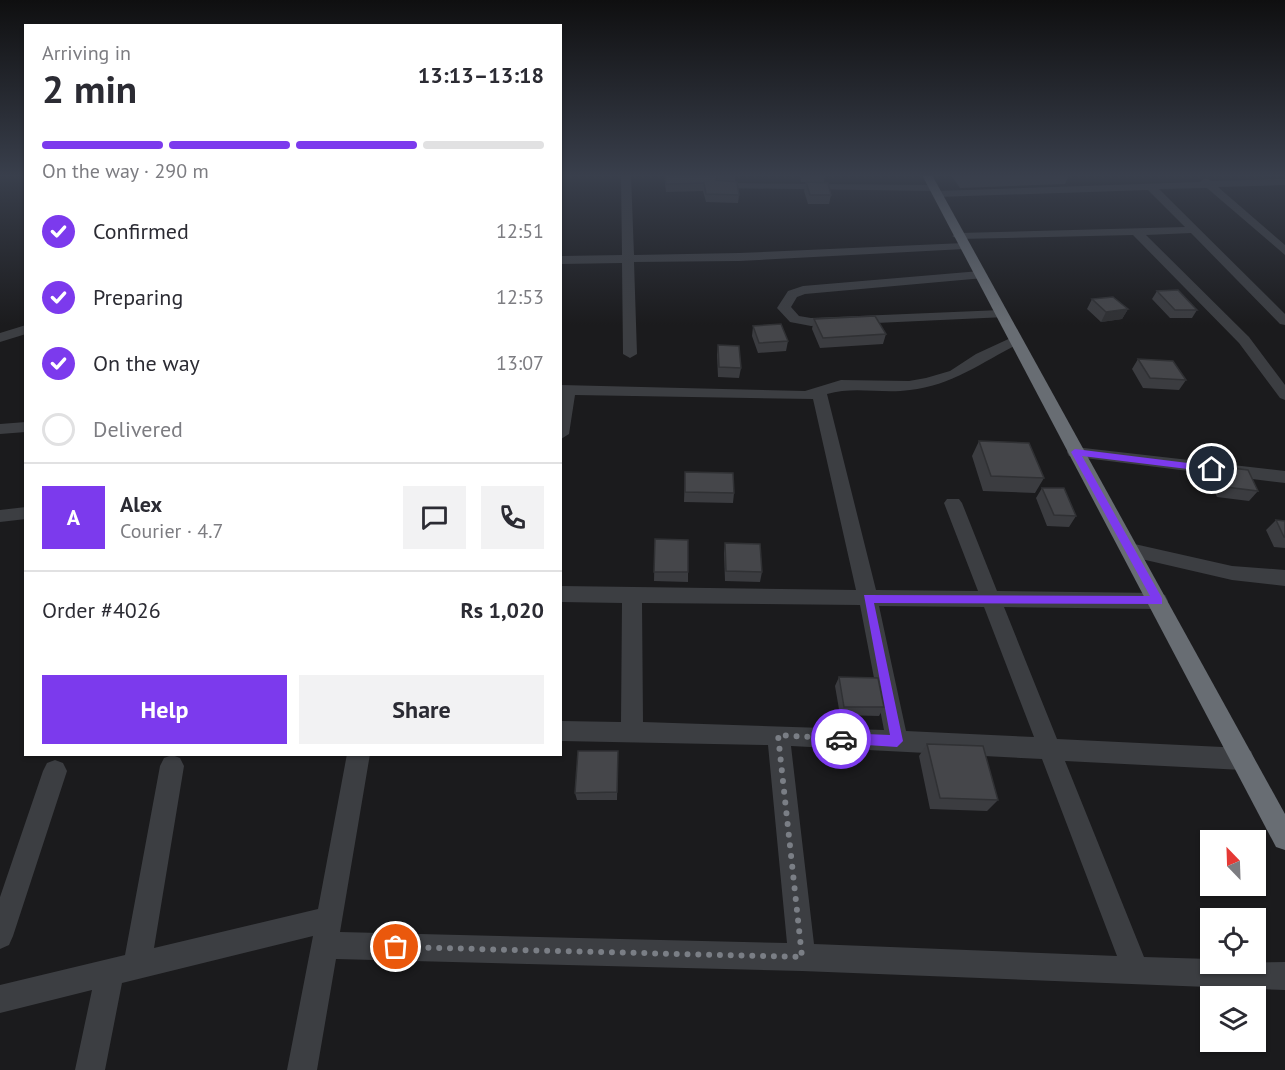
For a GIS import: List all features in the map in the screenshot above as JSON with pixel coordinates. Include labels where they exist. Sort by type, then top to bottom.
[{"type":"highway","points":[[953,225],[1285,838]]},
{"type":"street","points":[[627,225],[630,354]]},
{"type":"street","points":[[1188,225],[1285,321]]},
{"type":"street","points":[[1255,225],[1285,251]]},
{"type":"street","points":[[562,260],[739,257],[962,241],[1193,230]]},
{"type":"street","points":[[1137,232],[1244,340],[1285,395]]},
{"type":"street","points":[[980,275],[803,290],[792,294],[786,300],[784,308],[801,322],[1001,314]]},
{"type":"street","points":[[0,338],[24,330]]},
{"type":"street","points":[[562,423],[565,390],[806,396],[819,394],[841,385],[909,386],[955,374],[981,357],[1015,340]]},
{"type":"street","points":[[819,394],[868,598],[897,741]]},
{"type":"street","points":[[0,429],[24,427]]},
{"type":"street","points":[[1075,452],[1285,477]]},
{"type":"street","points":[[952,503],[992,599],[1048,749],[1136,970]]},
{"type":"street","points":[[0,516],[24,513]]},
{"type":"street","points":[[1130,550],[1232,573],[1285,578]]},
{"type":"street","points":[[562,594],[1158,601]]},
{"type":"street","points":[[632,596],[632,732]]},
{"type":"street","points":[[562,731],[778,735],[1242,759]]},
{"type":"street","points":[[778,735],[802,957]]},
{"type":"street","points":[[302,1070],[359,756]]},
{"type":"street","points":[[90,1070],[123,969],[172,766]]},
{"type":"street","points":[[0,936],[55,771]]},
{"type":"street","points":[[0,999],[330,919]]},
{"type":"street","points":[[325,945],[802,957],[1285,976]]},
{"type":"building","points":[[1178,290],[1197,310],[1175,310],[1157,291]]},
{"type":"building","points":[[1113,297],[1128,309],[1106,312],[1092,299]]},
{"type":"building","points":[[875,316],[886,334],[823,338],[814,319]]},
{"type":"building","points":[[781,324],[788,341],[759,343],[753,326]]},
{"type":"building","points":[[718,345],[739,346],[741,368],[719,367]]},
{"type":"building","points":[[1138,359],[1173,361],[1186,380],[1150,378]]},
{"type":"building","points":[[979,441],[1029,443],[1044,478],[991,476]]},
{"type":"building","points":[[1216,466],[1248,470],[1258,491],[1226,487]]},
{"type":"building","points":[[685,472],[733,473],[734,493],[685,492]]},
{"type":"building","points":[[1042,488],[1064,488],[1076,516],[1054,515]]},
{"type":"building","points":[[1276,520],[1285,521],[1285,537],[1284,537]]},
{"type":"building","points":[[655,539],[688,540],[688,572],[654,572]]},
{"type":"building","points":[[725,543],[760,544],[762,572],[726,571]]},
{"type":"building","points":[[839,677],[878,678],[884,707],[844,707]]},
{"type":"building","points":[[927,744],[983,746],[998,800],[940,798]]},
{"type":"building","points":[[578,751],[618,751],[617,792],[575,793]]},
{"type":"way so far","points":[[396,947],[802,957],[778,735],[841,739]]},
{"type":"route","points":[[841,739],[897,741],[868,598],[1158,601],[1075,452],[1212,469]]}]
